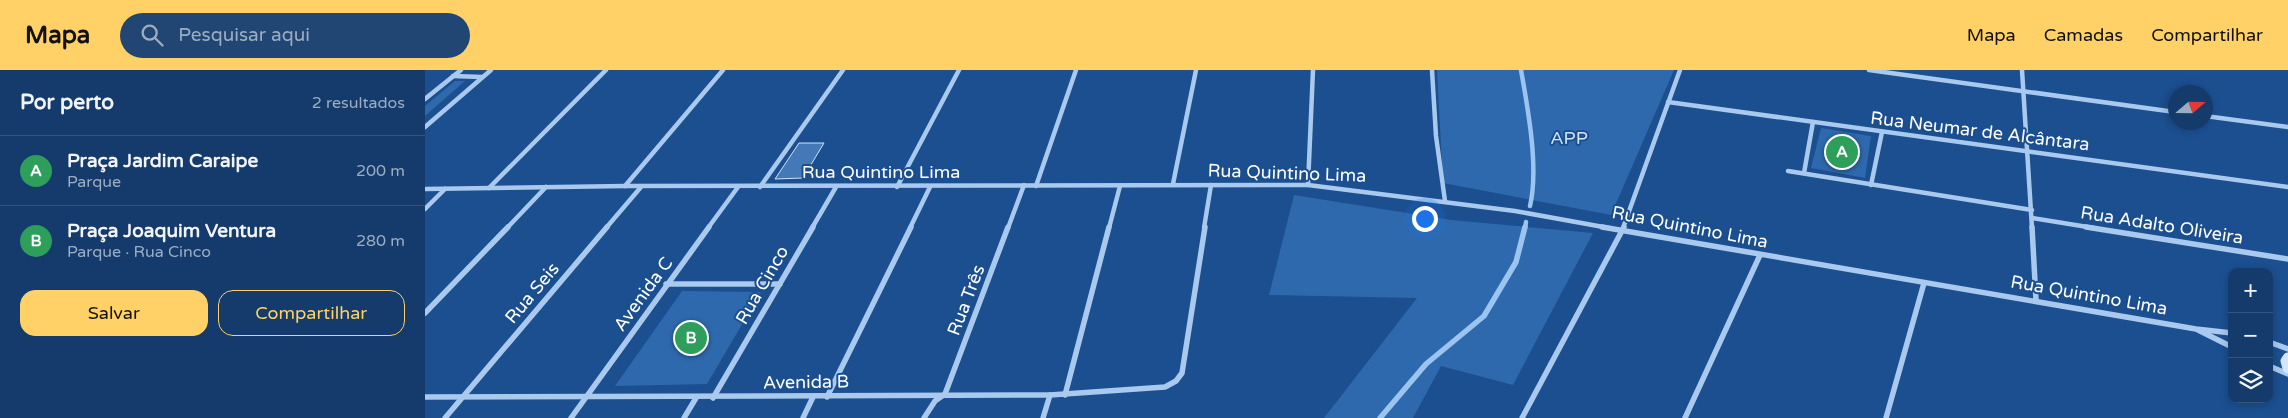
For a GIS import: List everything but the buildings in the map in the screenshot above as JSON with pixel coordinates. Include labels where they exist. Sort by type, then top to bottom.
[{"type":"main road","points":[[2288,358],[2286,361],[2288,368]]},
{"type":"street","points":[[425,99],[461,70]]},
{"type":"street","points":[[425,127],[491,70]]},
{"type":"street","points":[[489,188],[606,70]]},
{"type":"street","points":[[625,186],[723,70]]},
{"type":"street","points":[[760,187],[843,70]]},
{"type":"street","points":[[897,188],[959,70]]},
{"type":"street","points":[[1036,186],[1076,70]]},
{"type":"street","points":[[1173,184],[1196,70]]},
{"type":"street","points":[[1309,185],[1313,70]]},
{"type":"street","points":[[1432,70],[1436,136],[1445,201]]},
{"type":"street","points":[[1522,418],[1623,229],[1680,70]]},
{"type":"street","points":[[1869,70],[1909,73],[2023,92],[2168,111]]},
{"type":"street","points":[[2022,70],[2033,218],[2036,300]]},
{"type":"street","points":[[453,76],[483,77]]},
{"type":"street","name":"Rua Neumar de Alcântara","points":[[1668,102],[2288,187]]},
{"type":"street","points":[[2213,117],[2288,127]]},
{"type":"street","points":[[1803,173],[1813,122]]},
{"type":"street","points":[[1871,185],[1881,132]]},
{"type":"street","points":[[1789,171],[2032,210]]},
{"type":"street","name":"Rua Quintino Lima","points":[[425,189],[625,186],[931,188],[1173,184],[1309,185],[1445,201],[1623,229],[1760,255],[2036,300],[2196,329],[2228,333]]},
{"type":"street","name":"Avenida B","points":[[425,397],[713,398],[945,394],[1065,395],[1165,387],[1176,381],[1182,373],[1211,185]]},
{"type":"street","name":"Rua Três","points":[[925,418],[935,401],[945,394],[1024,186]]},
{"type":"street","points":[[1065,395],[1120,186]]},
{"type":"street","points":[[425,313],[546,187]]},
{"type":"street","name":"Rua Seis","points":[[445,418],[641,187]]},
{"type":"street","name":"Avenida C","points":[[571,418],[666,284],[738,187]]},
{"type":"street","name":"Rua Cinco","points":[[713,398],[836,187]]},
{"type":"street","points":[[827,397],[931,188]]},
{"type":"street","points":[[425,209],[445,189]]},
{"type":"street","name":"Rua Adalto Oliveira","points":[[2033,218],[2288,259]]},
{"type":"street","points":[[1685,418],[1760,255]]},
{"type":"street","points":[[1887,418],[1924,283]]},
{"type":"street","points":[[666,284],[780,284]]},
{"type":"street","name":"Rua Quintino Lima","points":[[2196,329],[2228,345]]},
{"type":"street","points":[[2273,343],[2288,349]]},
{"type":"street","points":[[2273,368],[2288,374]]},
{"type":"street","points":[[1043,418],[1050,395]]},
{"type":"street","points":[[803,418],[813,397]]},
{"type":"street","points":[[684,418],[697,398]]},
{"type":"green space","name":"APP","points":[[1437,70],[1674,70],[1611,215],[1443,183]]},
{"type":"green space","points":[[455,81],[465,81],[425,116],[425,106]]},
{"type":"green space","points":[[1821,128],[1871,136],[1865,178],[1811,168]]},
{"type":"green space","points":[[1294,195],[1451,220],[1593,233],[1513,385],[1441,366],[1413,418],[1324,418],[1417,298],[1269,295]]},
{"type":"green space","points":[[682,291],[761,292],[707,384],[615,386]]},
{"type":"waterway","points":[[1521,70],[1533,157],[1530,206]]},
{"type":"waterway","points":[[1525,228],[1526,222]]},
{"type":"waterway","points":[[1380,418],[1426,364],[1484,316],[1516,262],[1525,227]]},
{"type":"place","name":"Praça Jardim Caraipe","points":[[1842,152]]},
{"type":"place","name":"Praça Joaquim Ventura","points":[[691,338]]}]
